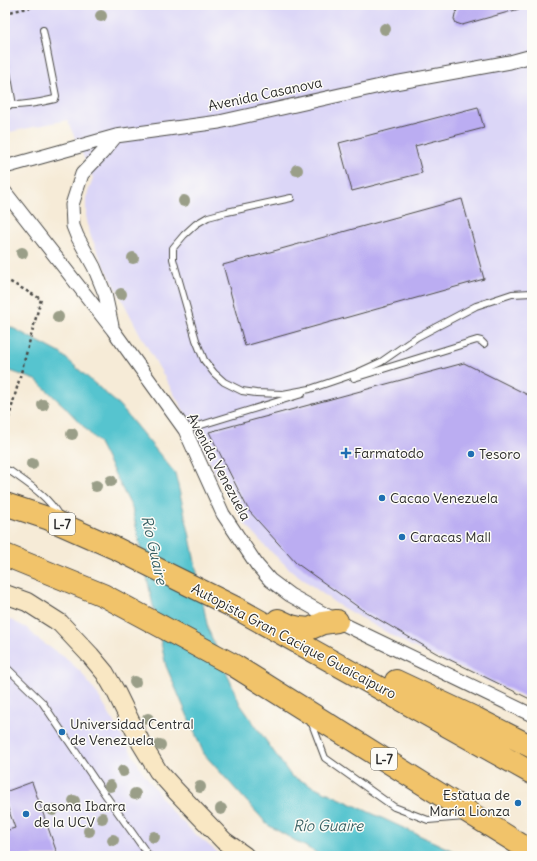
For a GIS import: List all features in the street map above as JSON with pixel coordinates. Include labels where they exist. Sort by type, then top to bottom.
[{"type":"highway","name":"Autopista Gran Cacique Guaicaipuro","points":[[5,504],[47,518],[117,549],[237,608],[532,772]]},
{"type":"highway","name":"L-7","points":[[5,555],[103,595],[235,666],[532,852]]},
{"type":"highway","points":[[5,560],[30,565]]},
{"type":"highway","points":[[237,608],[272,617],[291,626],[300,628],[309,629],[323,623],[337,621]]},
{"type":"highway","points":[[237,608],[477,719],[532,747]]},
{"type":"main road","points":[[5,594],[28,602],[60,623],[90,655],[105,673],[141,743],[158,771],[224,841],[245,856]]},
{"type":"street","name":"Avenida Casanova","points":[[5,167],[116,136],[219,122],[389,84],[510,62],[532,56]]},
{"type":"street","points":[[113,330],[105,294],[94,268],[76,236],[73,226],[72,205],[82,174],[116,136]]},
{"type":"street","name":"Avenida Venezuela","points":[[5,192],[113,330],[185,430],[223,514],[257,565],[270,580],[290,595],[337,621],[532,715]]},
{"type":"lane","points":[[5,105],[37,103],[55,99],[56,96],[43,30]]},
{"type":"lane","points":[[5,61],[13,105]]},
{"type":"lane","points":[[291,198],[246,207],[208,217],[196,224],[173,248],[173,259],[176,270],[196,340],[204,360],[214,373],[224,382],[242,391],[283,394],[310,389],[356,373],[381,362],[417,337],[476,306],[512,294],[532,293]]},
{"type":"lane","points":[[185,430],[477,340],[484,344]]},
{"type":"lane","points":[[5,470],[10,471],[45,497],[65,526]]},
{"type":"lane","points":[[5,666],[42,702],[149,856]]},
{"type":"lane","points":[[308,712],[325,758],[394,807],[428,820],[475,816]]},
{"type":"path","points":[[5,14],[41,5]]},
{"type":"path","points":[[5,279],[41,298],[5,432]]},
{"type":"shaded area","points":[[5,5],[532,5],[532,701],[411,646],[338,605],[292,571],[267,548],[245,524],[216,475],[194,429],[141,336],[101,259],[90,234],[86,216],[86,198],[93,178],[67,120],[5,133]]},
{"type":"shaded area","name":"Universidad Central de Venezuela","points":[[5,617],[27,628],[39,640],[64,657],[80,671],[98,695],[141,769],[171,811],[195,834],[222,856],[5,856]]},
{"type":"water","name":"Río Guaire","points":[[5,324],[60,353],[119,405],[175,473],[189,532],[208,629],[240,704],[291,776],[464,856],[322,856],[268,825],[204,754],[166,666],[132,508],[99,443],[64,406],[36,380],[5,369]]},
{"type":"building","points":[[460,5],[518,5],[519,9],[462,25],[456,23],[454,19]]},
{"type":"building","points":[[478,107],[484,128],[415,146],[422,173],[352,191],[339,143]]},
{"type":"building","points":[[462,199],[484,279],[245,346],[223,265]]},
{"type":"building","name":"Caracas Mall","points":[[464,363],[532,397],[532,700],[436,653],[361,609],[296,563],[249,511],[209,432]]},
{"type":"building","name":"Casona Ibarra de la UCV","points":[[32,782],[58,856],[5,856],[5,831],[15,828],[5,800],[5,792]]},
{"type":"place","name":"Farmatodo","points":[[346,453]]},
{"type":"place","name":"Tesoro","points":[[471,454]]},
{"type":"place","name":"Cacao Venezuela","points":[[382,498]]},
{"type":"place","name":"Caracas Mall","points":[[402,537]]},
{"type":"place","name":"Universidad Central de Venezuela","points":[[62,732]]},
{"type":"place","name":"Estatua de María Lionza","points":[[518,803]]},
{"type":"place","name":"Casona Ibarra de la UCV","points":[[26,814]]}]
